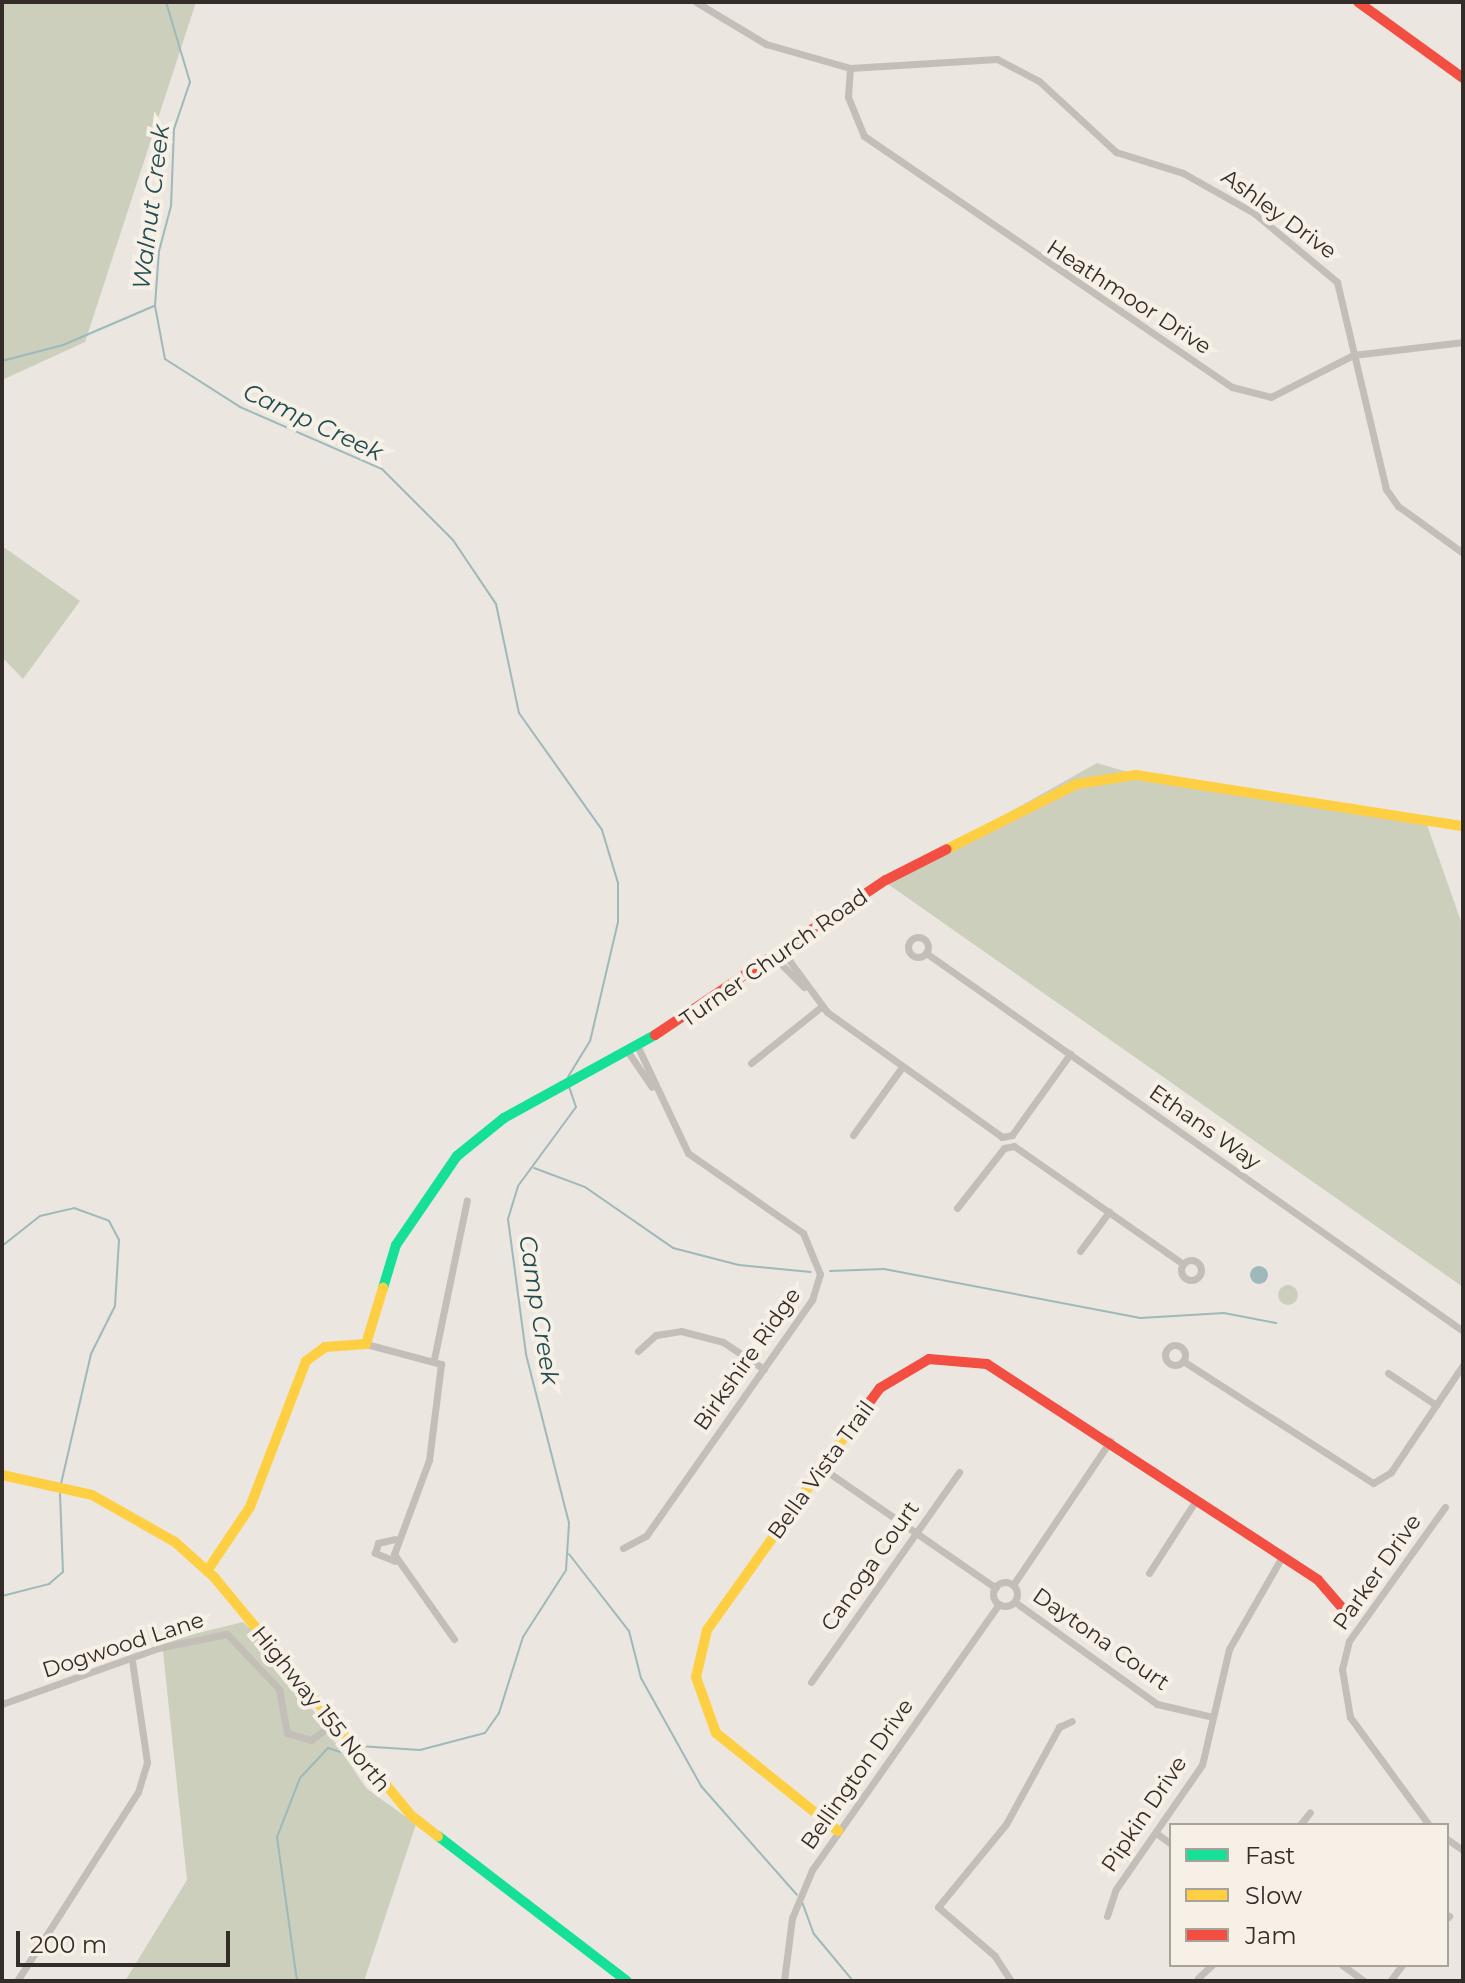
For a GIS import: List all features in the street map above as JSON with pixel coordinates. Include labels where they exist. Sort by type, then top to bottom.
[{"type":"street","name":"Ashley Drive","points":[[696,2],[766,44],[850,68],[982,59],[1022,70],[1116,152],[1210,186],[1326,266],[1337,282],[1386,489],[1398,506],[1463,553]]},
{"type":"street","points":[[1358,2],[1463,78]]},
{"type":"street","name":"Heathmoor Drive","points":[[850,68],[848,97],[864,136],[1232,387],[1252,395],[1292,392],[1353,355],[1463,342]]},
{"type":"street","name":"Turner Church Road","points":[[366,1344],[396,1245],[438,1179],[488,1129],[633,1050],[779,955],[886,880],[1043,799],[1107,778],[1159,775],[1463,826]]},
{"type":"street","name":"Ethans Way","points":[[926,953],[1463,1331]]},
{"type":"street","points":[[779,955],[821,1007],[1002,1137],[1004,1148]]},
{"type":"street","points":[[751,1063],[821,1007]]},
{"type":"street","name":"Birkshire Ridge","points":[[623,1548],[646,1536],[816,1293],[816,1250],[800,1230],[691,1156],[633,1050]]},
{"type":"street","points":[[1002,1137],[1012,1135],[1070,1054]]},
{"type":"street","points":[[853,1135],[902,1067]]},
{"type":"street","points":[[1012,1135],[1014,1146],[1183,1264]]},
{"type":"street","points":[[957,1208],[1004,1148],[1014,1146]]},
{"type":"street","points":[[395,1561],[395,1539],[435,1436],[444,1385],[434,1359],[467,1200]]},
{"type":"street","points":[[1080,1251],[1109,1212]]},
{"type":"street","points":[[638,1351],[656,1335],[681,1331],[723,1342],[764,1369]]},
{"type":"street","points":[[207,1571],[250,1507],[306,1361],[325,1347],[366,1344],[434,1359]]},
{"type":"street","name":"Bella Vista Trail","points":[[838,1831],[716,1733],[696,1677],[707,1630],[880,1388],[929,1359],[987,1364],[1110,1441],[1335,1593],[1344,1610]]},
{"type":"street","points":[[1183,1361],[1370,1482],[1387,1476],[1463,1365]]},
{"type":"street","points":[[1388,1373],[1436,1405]]},
{"type":"street","points":[[822,1468],[996,1588],[999,1604],[1015,1602],[1013,1585],[1110,1441]]},
{"type":"street","name":"Canoga Court","points":[[811,1682],[959,1472]]},
{"type":"street","name":"Highway 155 North","points":[[2,1475],[24,1476],[78,1490],[146,1521],[207,1571],[331,1725],[436,1837],[627,1981]]},
{"type":"street","points":[[1149,1573],[1196,1500]]},
{"type":"street","name":"Parker Drive","points":[[1428,1823],[1350,1717],[1342,1669],[1349,1641],[1445,1507]]},
{"type":"street","points":[[395,1539],[378,1543],[375,1553],[395,1561],[454,1639]]},
{"type":"street","name":"Pipkin Drive","points":[[1107,1916],[1116,1889],[1202,1765],[1229,1649],[1282,1557]]},
{"type":"street","points":[[996,1588],[1013,1585]]},
{"type":"street","name":"Daytona Court","points":[[1015,1602],[1157,1704],[1213,1717]]},
{"type":"street","name":"Bellington Drive","points":[[784,1981],[798,1897],[838,1831],[999,1604]]},
{"type":"street","name":"Dogwood Lane","points":[[2,1704],[132,1660],[227,1634],[279,1689],[287,1733],[311,1740],[331,1725]]},
{"type":"street","points":[[17,1981],[138,1792],[147,1762],[132,1660]]},
{"type":"street","points":[[1011,1981],[995,1956],[938,1907],[1022,1802],[1059,1727],[1072,1721]]},
{"type":"street","points":[[1302,1823],[1310,1812]]},
{"type":"street","points":[[1156,1833],[1169,1843]]},
{"type":"street","points":[[1198,1978],[1210,1967]]},
{"type":"street","points":[[1345,1967],[1364,1981]]},
{"type":"green space","points":[[2,2],[196,2],[85,342],[2,380]]},
{"type":"green space","points":[[2,546],[80,601],[23,679],[2,657]]},
{"type":"green space","points":[[1097,763],[1168,784],[1426,822],[1463,927],[1463,1287],[885,882]]},
{"type":"green space","points":[[1288,1285],[1295,1288],[1298,1295],[1295,1302],[1288,1305],[1281,1302],[1278,1295],[1281,1288]]},
{"type":"green space","points":[[243,1622],[268,1645],[367,1789],[416,1824],[364,1981],[125,1981],[187,1880],[162,1642]]},
{"type":"water","points":[[1255,1266],[1263,1266],[1268,1275],[1266,1282],[1255,1284],[1250,1279],[1250,1271]]},
{"type":"waterway","name":"Camp Creek","points":[[166,2],[190,82],[174,129],[171,206],[159,251],[155,306],[165,359],[240,407],[382,469],[453,540],[496,604],[519,713],[602,830],[618,883],[618,922],[590,1041],[568,1077]]},
{"type":"waterway","name":"Walnut Creek","points":[[2,361],[63,345],[154,306]]},
{"type":"waterway","name":"Camp Creek","points":[[359,1746],[420,1750],[485,1733],[499,1713],[523,1637],[566,1570],[569,1523],[526,1354],[508,1219],[518,1186],[576,1107],[569,1087]]},
{"type":"waterway","points":[[534,1168],[585,1187],[673,1248],[739,1265],[811,1272]]},
{"type":"waterway","name":"Walnut Creek","points":[[2,1246],[40,1216],[74,1208],[109,1221],[119,1240],[115,1306],[91,1354],[61,1484]]},
{"type":"waterway","points":[[830,1271],[884,1269],[1140,1318],[1224,1313],[1276,1323]]},
{"type":"waterway","name":"Walnut Creek","points":[[2,1596],[49,1584],[63,1572],[60,1494]]},
{"type":"waterway","points":[[569,1554],[629,1631],[641,1678],[701,1786],[797,1895]]},
{"type":"waterway","name":"Camp Creek","points":[[297,1981],[277,1837],[300,1778],[328,1748],[340,1752]]},
{"type":"waterway","points":[[801,1899],[814,1934],[853,1981]]},
{"type":"traffic: fast","points":[[383,1288],[396,1245],[457,1156],[504,1118],[655,1035]]},
{"type":"traffic: fast","points":[[438,1836],[627,1981]]},
{"type":"traffic: slow","points":[[947,849],[1077,784],[1136,775],[1463,826]]},
{"type":"traffic: slow","points":[[207,1571],[250,1507],[306,1361],[325,1347],[366,1344],[383,1288]]},
{"type":"traffic: slow","points":[[838,1831],[716,1733],[696,1677],[707,1630],[855,1422]]},
{"type":"traffic: slow","points":[[2,1475],[92,1495],[175,1542],[214,1577],[412,1816],[438,1836]]},
{"type":"traffic: jam","points":[[1358,2],[1463,78]]},
{"type":"traffic: jam","points":[[655,1035],[886,880],[947,849]]},
{"type":"traffic: jam","points":[[855,1422],[880,1388],[929,1359],[987,1364],[1318,1580],[1344,1610]]}]
